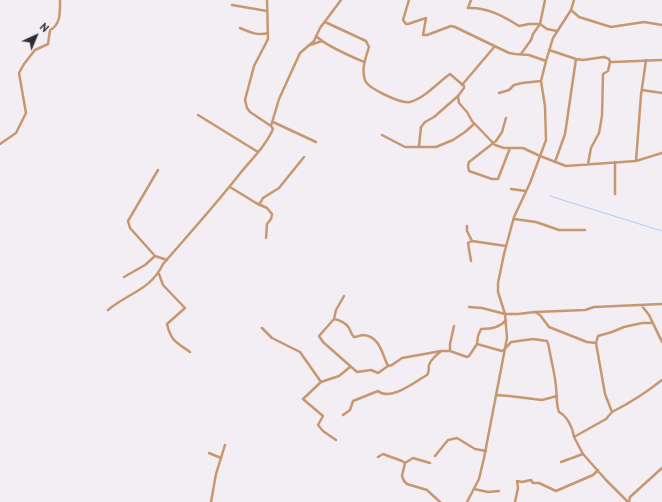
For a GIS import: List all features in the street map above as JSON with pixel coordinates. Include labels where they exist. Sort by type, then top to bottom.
[{"type":"street","points":[[0,144],[16,133],[26,113],[19,73],[35,50],[48,44],[50,30],[58,23],[60,15],[60,0]]},
{"type":"street","points":[[267,0],[268,33],[266,43],[254,66],[245,100],[247,108],[250,112],[271,126]]},
{"type":"street","points":[[108,310],[118,301],[143,288],[159,274],[167,260],[258,152],[273,129],[271,126],[280,99],[300,53],[314,41],[325,22],[341,0]]},
{"type":"street","points":[[409,0],[403,20],[406,24],[408,24],[426,18],[423,35],[427,35],[451,26],[456,27],[509,53],[529,55],[546,61]]},
{"type":"street","points":[[471,0],[468,8],[478,7],[500,14],[519,26],[540,24],[547,29],[557,31]]},
{"type":"street","points":[[521,54],[540,24],[545,0]]},
{"type":"street","points":[[467,502],[479,480],[506,349],[506,314],[498,292],[498,283],[506,246],[514,219],[546,140],[546,118],[541,81],[553,38],[571,10],[574,0]]},
{"type":"street","points":[[232,4],[267,11]]},
{"type":"street","points":[[571,10],[579,17],[611,27],[644,22],[662,25]]},
{"type":"street","points":[[325,22],[366,41],[369,47],[364,62],[364,79],[368,85],[394,99],[407,103],[417,99],[450,74],[462,85],[464,88],[458,96],[434,117],[425,122],[421,127],[419,146]]},
{"type":"street","points":[[240,28],[251,33],[262,35],[268,33]]},
{"type":"street","points":[[316,36],[322,41],[364,62]]},
{"type":"street","points":[[307,46],[322,41]]},
{"type":"street","points":[[462,85],[495,46]]},
{"type":"street","points":[[549,50],[576,59],[584,60],[604,56],[609,59],[610,62]]},
{"type":"street","points":[[555,162],[565,134],[576,59]]},
{"type":"street","points":[[636,161],[646,60]]},
{"type":"street","points":[[610,62],[662,60]]},
{"type":"street","points":[[588,164],[591,148],[599,133],[602,116],[603,74],[608,71],[610,62]]},
{"type":"street","points":[[499,93],[509,90],[514,85],[541,81]]},
{"type":"street","points":[[642,90],[662,93]]},
{"type":"street","points":[[458,96],[459,103],[467,112],[474,124],[494,143],[501,147],[523,148],[566,166],[636,161],[662,153]]},
{"type":"street","points":[[198,115],[258,152]]},
{"type":"street","points":[[506,118],[502,132],[494,143],[469,162],[469,171],[492,179],[498,179],[510,148]]},
{"type":"street","points":[[272,122],[316,142]]},
{"type":"street","points":[[382,135],[405,147],[419,146],[430,148],[453,140],[474,124]]},
{"type":"street","points":[[259,205],[263,198],[279,188],[304,157]]},
{"type":"street","points":[[615,162],[615,194]]},
{"type":"street","points":[[158,170],[128,221],[130,228],[155,256],[167,260]]},
{"type":"street","points":[[230,187],[259,205],[267,208],[272,214],[271,219],[267,224],[266,238]]},
{"type":"street","points":[[511,189],[526,191]]},
{"type":"street","points":[[514,219],[536,222],[558,230],[585,230]]},
{"type":"street","points":[[467,226],[467,231],[472,241]]},
{"type":"street","points":[[472,241],[506,246]]},
{"type":"street","points":[[471,261],[468,243],[472,241]]},
{"type":"street","points":[[124,277],[145,265],[155,256]]},
{"type":"street","points":[[159,274],[163,285],[185,308],[167,324],[170,335],[172,339],[190,352]]},
{"type":"street","points":[[344,296],[336,310],[334,319],[319,336],[323,342],[357,372],[371,370],[378,373],[402,358],[441,351],[450,351],[467,357],[477,344],[481,329],[489,329],[499,326],[506,319]]},
{"type":"street","points":[[469,307],[482,308],[506,314],[518,314],[585,310],[594,307],[662,304]]},
{"type":"street","points":[[642,305],[649,314],[662,342]]},
{"type":"street","points":[[535,312],[540,314],[549,327],[586,342],[596,343]]},
{"type":"street","points":[[334,319],[346,325],[354,337],[363,335],[373,338],[378,342],[388,366]]},
{"type":"street","points":[[612,412],[605,394],[596,343],[598,336],[617,329],[653,322]]},
{"type":"street","points":[[450,351],[454,326]]},
{"type":"street","points":[[262,328],[272,338],[300,352],[321,382]]},
{"type":"street","points":[[477,344],[502,351],[506,349],[511,342],[533,338],[547,340],[553,363],[559,412],[567,419],[573,431],[574,437],[584,454],[628,502],[630,497],[662,468]]},
{"type":"street","points":[[343,415],[350,410],[353,401],[378,391],[381,394],[387,394],[408,388],[429,373],[431,361],[441,351]]},
{"type":"street","points":[[336,440],[323,431],[318,425],[323,416],[304,399],[306,395],[321,382],[339,376],[350,367]]},
{"type":"street","points":[[574,437],[606,419],[612,412],[624,406],[662,380]]},
{"type":"street","points":[[496,395],[542,400],[557,396]]},
{"type":"street","points":[[435,456],[448,440],[457,438],[475,449],[486,451]]},
{"type":"street","points":[[211,502],[216,474],[225,445]]},
{"type":"street","points":[[209,453],[221,458]]},
{"type":"street","points":[[378,457],[383,454],[405,463]]},
{"type":"street","points":[[561,462],[584,454]]},
{"type":"street","points":[[430,463],[412,458],[405,463],[402,476],[407,484],[427,490],[440,502]]},
{"type":"street","points":[[515,502],[518,488],[517,481],[522,482],[531,480],[533,483],[539,483],[556,491],[593,475],[598,470]]},
{"type":"street","points":[[474,489],[488,492],[499,491]]},
{"type":"waterway","points":[[550,196],[662,231]]}]
